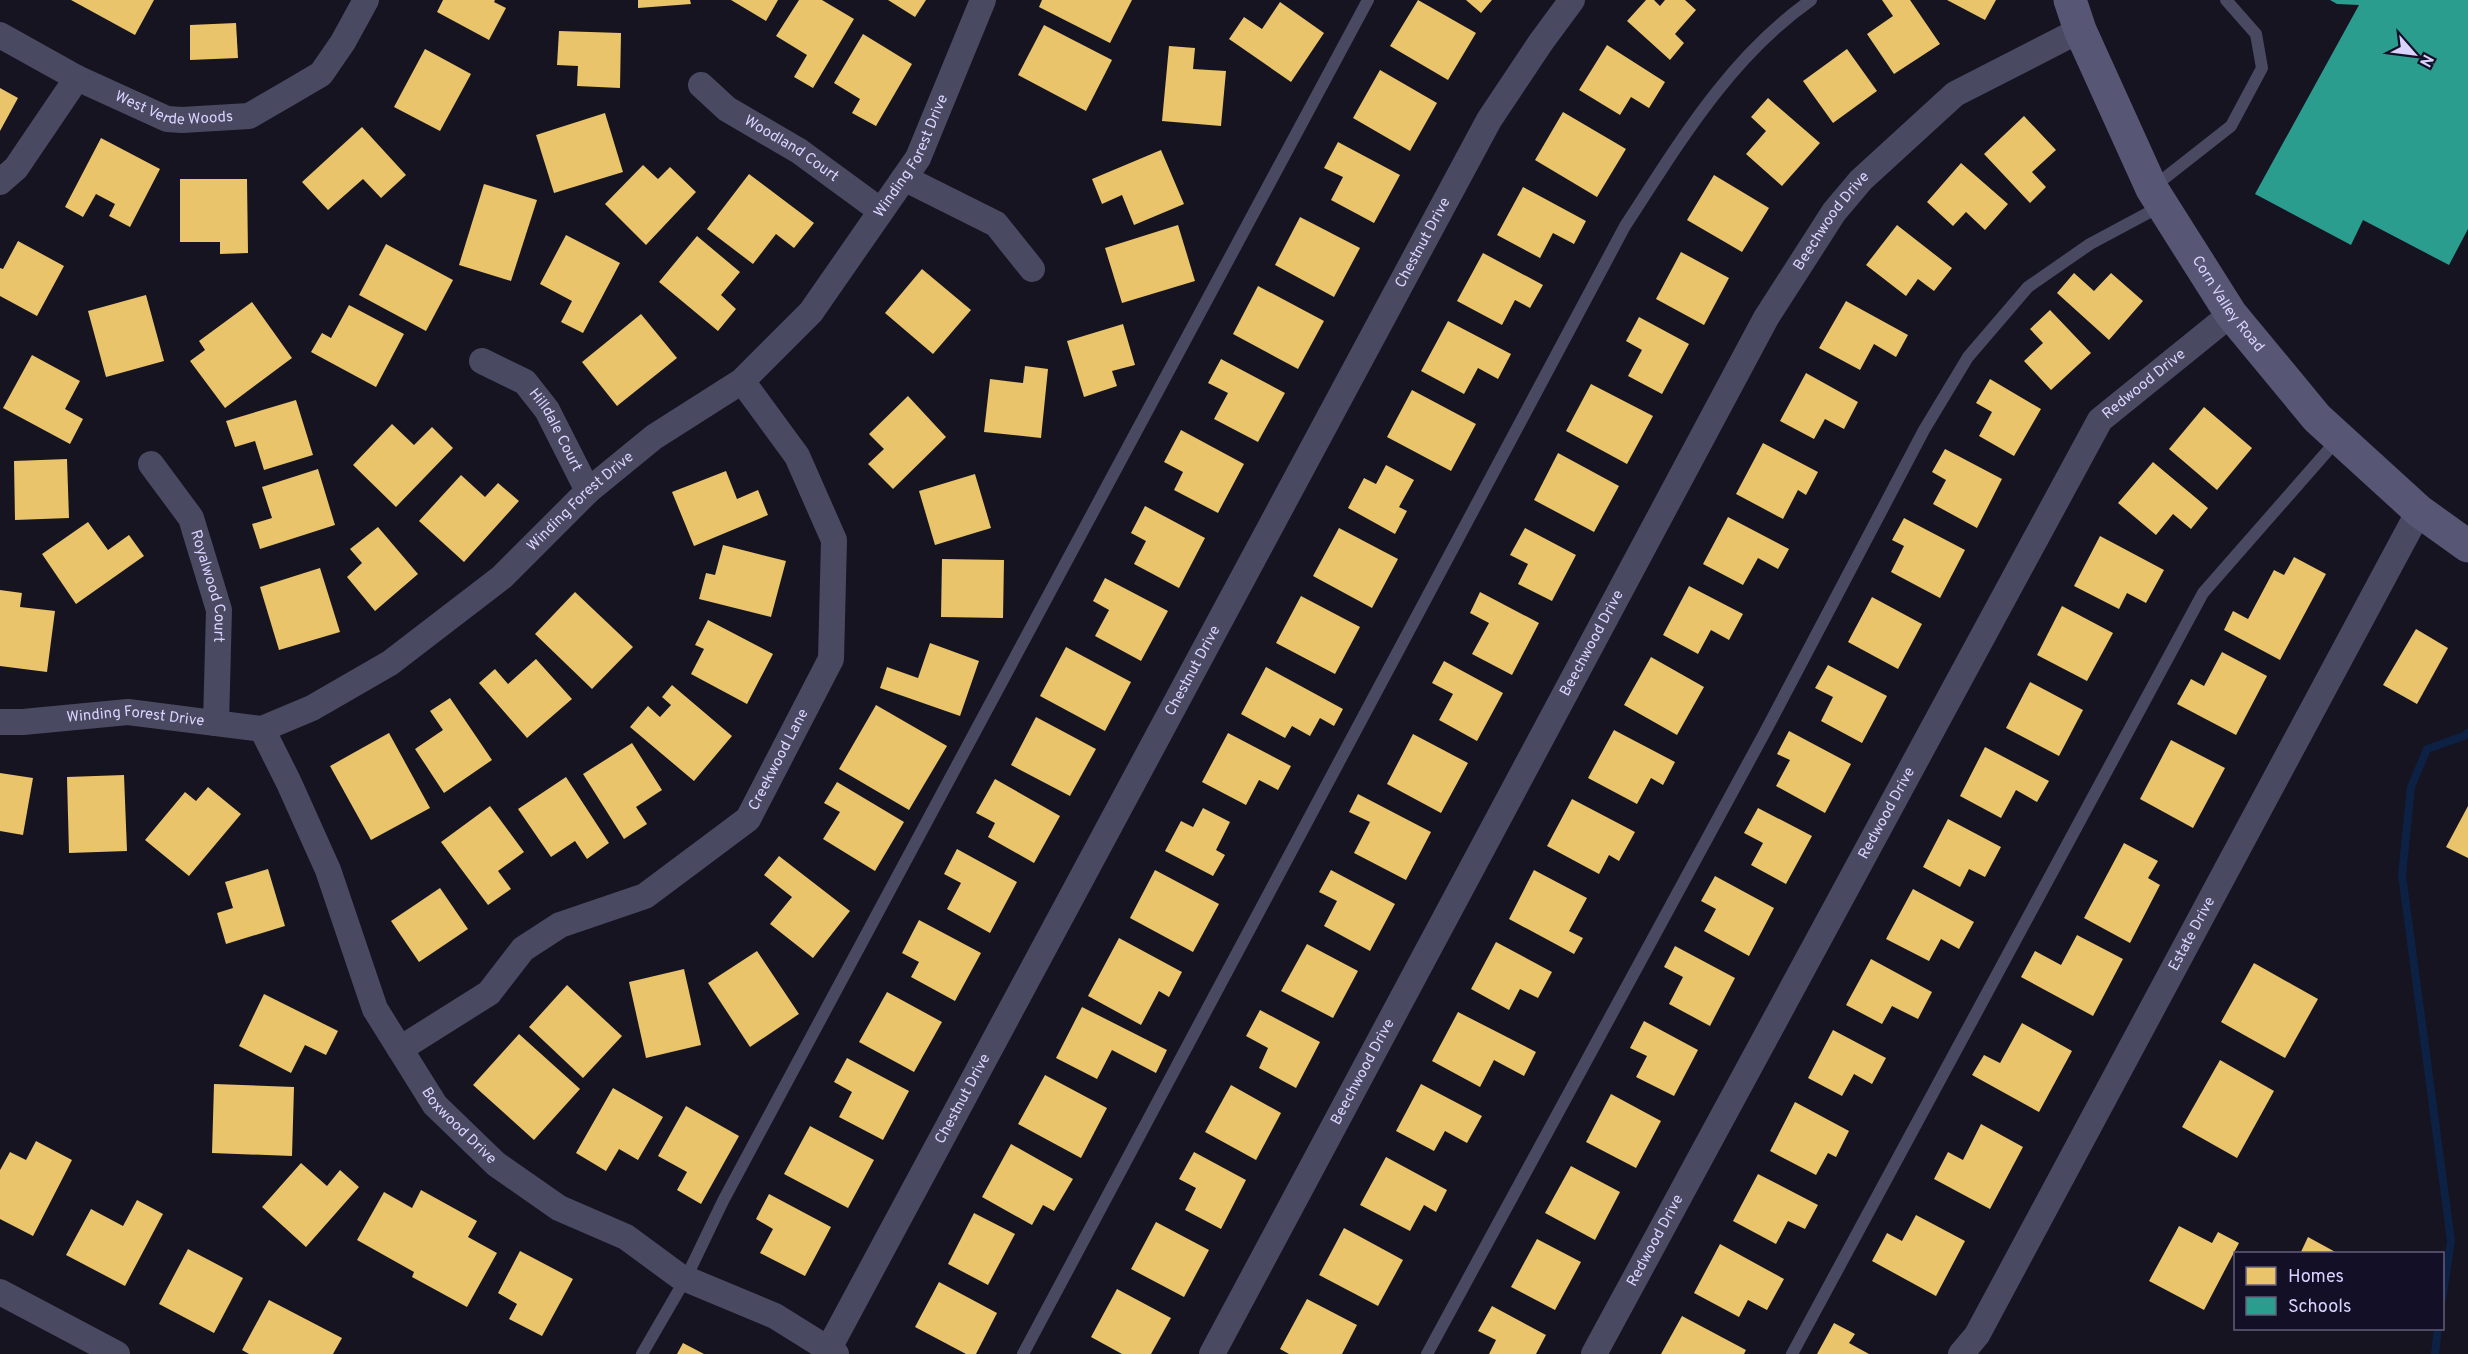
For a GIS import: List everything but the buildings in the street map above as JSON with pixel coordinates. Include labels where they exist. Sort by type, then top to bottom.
[{"type":"main road","name":"Corn Valley Road","points":[[2075,15],[2157,197],[2231,314],[2317,418],[2419,512],[2468,546]]},
{"type":"street","name":"West Verde Woods","points":[[0,35],[77,78],[168,119],[249,116],[321,74],[343,42],[366,0]]},
{"type":"street","name":"Winding Forest Drive","points":[[0,722],[128,712],[262,729],[312,708],[390,663],[502,577],[588,491],[654,437],[742,381],[811,312],[918,158],[983,0]]},
{"type":"street","name":"Chestnut Drive","points":[[832,1352],[1489,120],[1572,0]]},
{"type":"street","name":"Beechwood Drive","points":[[1212,1354],[1766,318],[1834,212],[1861,180],[1955,94],[2075,15]]},
{"type":"street","points":[[0,182],[16,168],[77,78]]},
{"type":"street","name":"Woodland Court","points":[[701,85],[727,109],[799,151],[881,212]]},
{"type":"street","points":[[904,178],[996,224],[1032,269]]},
{"type":"street","name":"Redwood Drive","points":[[1594,1354],[2100,420],[2231,314]]},
{"type":"street","name":"Hilldale Court","points":[[482,362],[525,382],[547,410],[588,491]]},
{"type":"street","name":"Creekwood Lane","points":[[400,1049],[489,993],[523,948],[561,925],[645,896],[748,819],[831,659],[834,540],[797,456],[742,381]]},
{"type":"street","name":"Royalwood Court","points":[[151,464],[191,518],[219,610],[216,723]]},
{"type":"street","name":"Estate Drive","points":[[1960,1354],[1977,1335],[2419,512]]},
{"type":"street","name":"Boxwood Drive","points":[[262,729],[328,870],[375,1009],[435,1105],[496,1164],[559,1208],[626,1237],[679,1276],[775,1316],[832,1352]]},
{"type":"street","points":[[0,1292],[117,1354]]},
{"type":"lane","points":[[642,1354],[686,1278],[723,1201],[1368,0]]},
{"type":"lane","points":[[1023,1354],[1625,226],[1692,123],[1740,62],[1787,16],[1810,0]]},
{"type":"lane","points":[[1427,1354],[1765,732],[1924,430],[1968,357],[2028,287],[2157,197],[2231,126],[2262,68],[2256,34],[2226,0]]},
{"type":"lane","points":[[1792,1354],[2203,593],[2339,438]]},
{"type":"waterway","points":[[2444,1287],[2451,1241],[2402,875],[2411,787],[2427,749],[2468,733]]},
{"type":"waterway","points":[[2435,1354],[2438,1330]]}]
